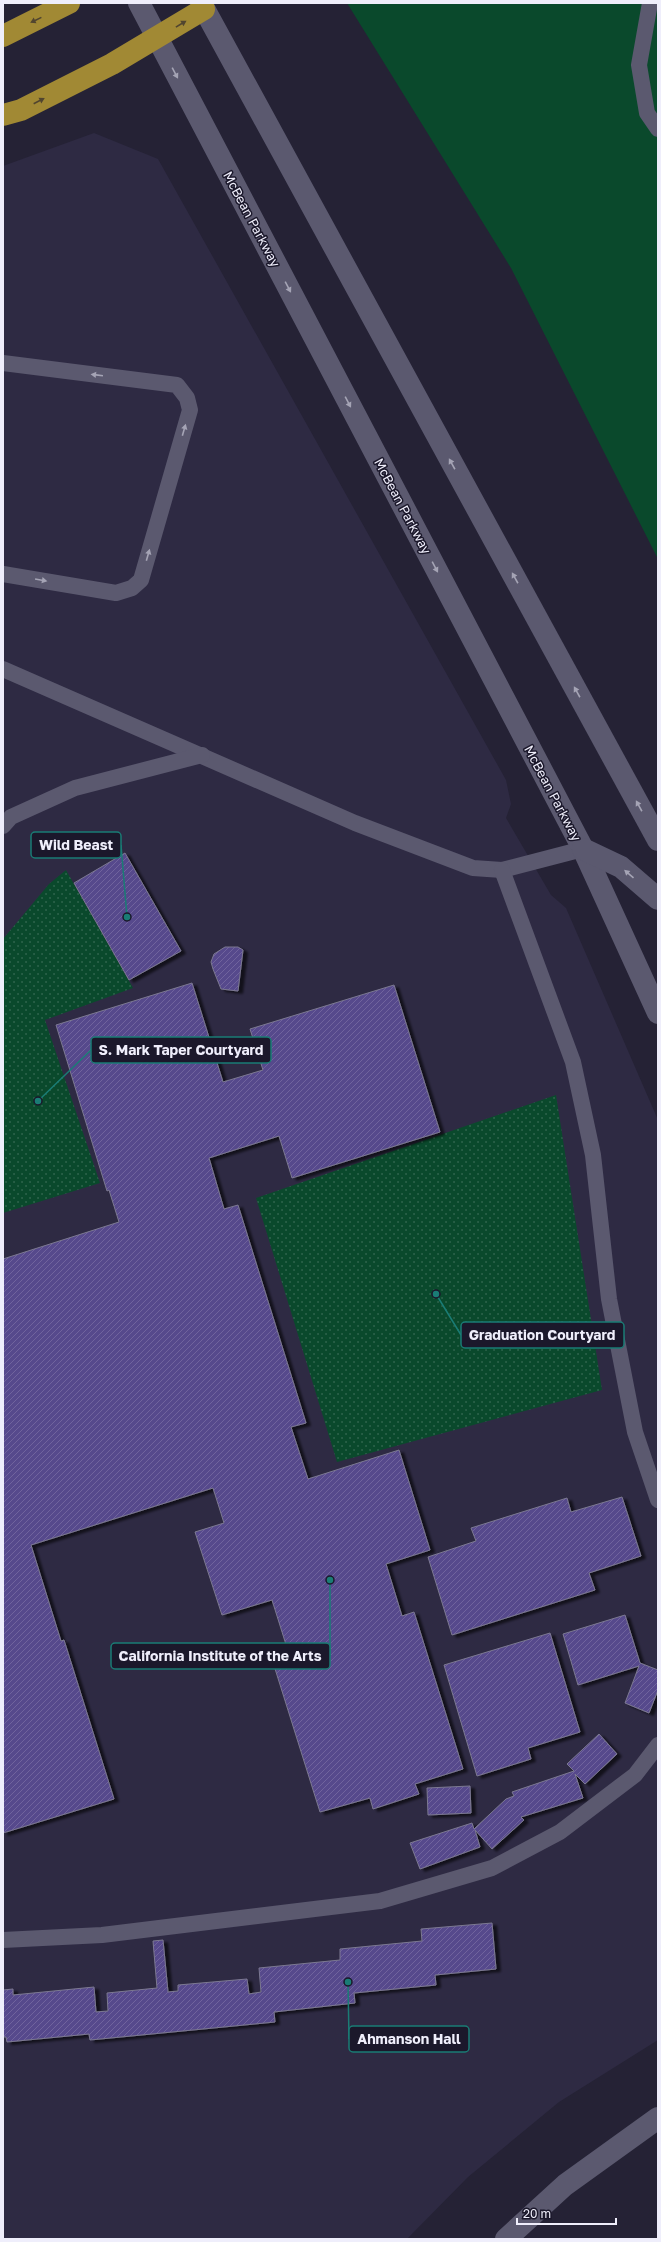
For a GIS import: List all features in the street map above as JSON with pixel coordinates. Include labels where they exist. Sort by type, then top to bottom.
[{"type":"highway","points":[[3,36],[69,3]]},
{"type":"highway","points":[[3,115],[21,110],[112,64],[157,38],[203,6]]},
{"type":"main road","name":"McBean Parkway","points":[[139,3],[583,849],[658,1013]]},
{"type":"main road","points":[[203,6],[658,840]]},
{"type":"main road","points":[[583,849],[621,867],[658,900]]},
{"type":"main road","points":[[506,2239],[565,2185],[658,2118]]},
{"type":"lane","points":[[650,3],[639,65],[648,113],[658,129]]},
{"type":"lane","points":[[3,364],[177,385],[187,398],[190,410],[141,580],[132,588],[116,593],[3,574]]},
{"type":"lane","points":[[3,668],[355,823],[473,868],[502,870],[583,849]]},
{"type":"lane","points":[[3,826],[11,817],[75,788],[202,755]]},
{"type":"lane","points":[[502,870],[573,1062],[593,1155],[612,1314],[635,1432],[658,1500]]},
{"type":"lane","points":[[3,1940],[102,1935],[380,1901],[485,1871],[560,1832],[635,1776],[658,1745]]},
{"type":"shaded area","points":[[94,133],[158,159],[506,780],[511,804],[506,818],[551,895],[566,908],[658,1120],[658,2040],[559,2102],[468,2177],[407,2239],[3,2239],[3,166]]},
{"type":"green space","points":[[347,3],[658,3],[658,559],[511,268]]},
{"type":"green space","points":[[66,870],[133,988],[45,1020],[100,1183],[3,1213],[3,939],[49,884]]},
{"type":"green space","points":[[556,1095],[602,1390],[337,1462],[256,1198]]},
{"type":"building","points":[[125,853],[181,951],[129,980],[74,883]]},
{"type":"building","points":[[225,947],[238,947],[243,950],[238,991],[221,989],[213,969],[211,962],[214,954]]},
{"type":"building","points":[[192,983],[223,1082],[263,1070],[250,1029],[394,985],[440,1132],[292,1178],[279,1136],[209,1158],[224,1209],[238,1205],[306,1423],[291,1427],[308,1479],[399,1450],[430,1550],[386,1564],[402,1616],[414,1612],[463,1769],[415,1784],[419,1794],[373,1809],[370,1798],[320,1812],[271,1656],[288,1651],[272,1600],[222,1615],[195,1532],[224,1523],[213,1488],[31,1545],[61,1641],[64,1640],[114,1799],[3,1833],[3,1259],[119,1222],[109,1190],[107,1191],[56,1025]]},
{"type":"building","points":[[622,1497],[641,1556],[589,1573],[595,1590],[452,1635],[428,1557],[476,1541],[471,1528],[567,1498],[571,1512]]},
{"type":"building","points":[[625,1615],[640,1663],[658,1670],[658,1690],[649,1713],[625,1703],[639,1666],[578,1685],[563,1634]]},
{"type":"building","points":[[550,1633],[580,1732],[528,1748],[531,1759],[477,1776],[444,1665]]},
{"type":"building","points":[[599,1734],[617,1754],[585,1784],[575,1774],[583,1798],[521,1817],[524,1820],[492,1849],[475,1830],[480,1847],[420,1869],[410,1843],[472,1823],[474,1829],[506,1799],[514,1796],[512,1792],[574,1771],[567,1764]]},
{"type":"building","points":[[470,1786],[471,1813],[428,1815],[427,1788]]},
{"type":"building","points":[[492,1923],[496,1969],[435,1975],[436,1985],[354,1993],[355,2003],[274,2012],[275,2022],[90,2040],[89,2034],[7,2042],[6,2037],[3,2037],[3,1990],[13,1989],[13,1995],[94,1987],[96,2012],[108,2011],[107,1993],[157,1988],[153,1941],[163,1940],[168,1992],[178,1991],[178,1985],[247,1979],[249,1994],[261,1992],[259,1968],[340,1960],[340,1949],[422,1941],[421,1929]]},
{"type":"place","name":"Wild Beast","points":[[127,917]]},
{"type":"place","name":"S. Mark Taper Courtyard","points":[[38,1101]]},
{"type":"place","name":"Graduation Courtyard","points":[[436,1294]]},
{"type":"place","name":"California Institute of the Arts","points":[[330,1580]]},
{"type":"place","name":"Ahmanson Hall","points":[[348,1982]]}]
